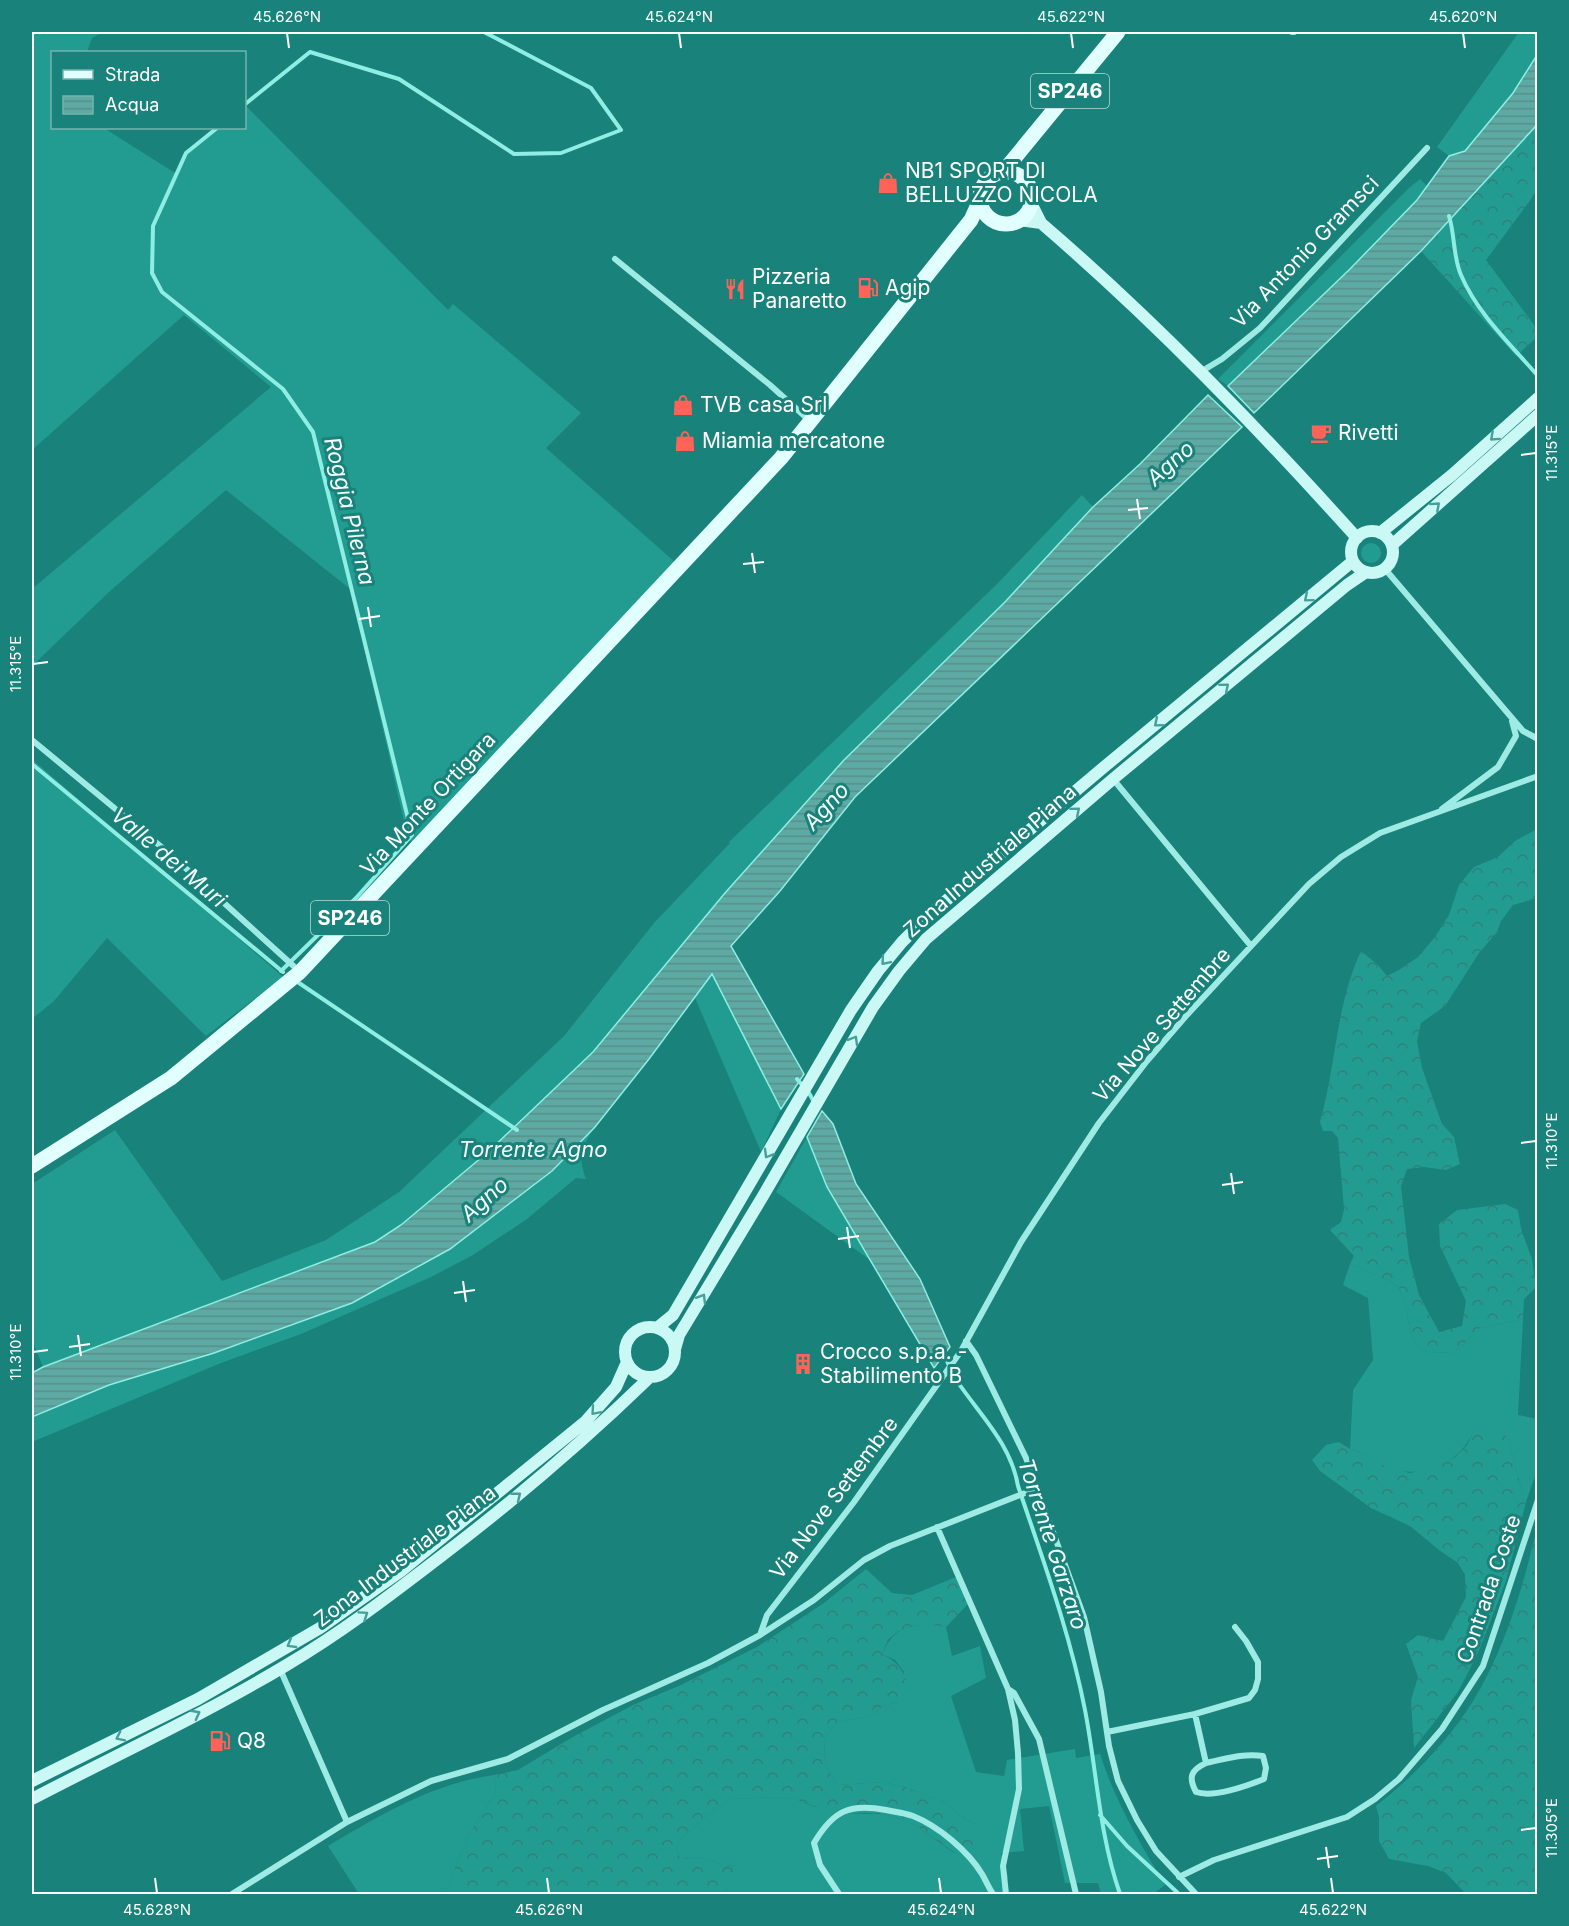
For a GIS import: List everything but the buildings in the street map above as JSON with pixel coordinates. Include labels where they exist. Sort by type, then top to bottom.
[{"type":"main road","name":"SP246","points":[[1022,151],[1118,32]]},
{"type":"main road","points":[[993,220],[984,212],[980,193],[986,181],[1003,172],[1022,151]]},
{"type":"main road","points":[[1021,177],[1022,151]]},
{"type":"main road","points":[[1003,172],[1021,177],[1030,189],[1031,203],[1041,223],[1202,371],[1264,435],[1356,538]]},
{"type":"main road","name":"Via Monte Ortigara","points":[[32,1166],[171,1078],[300,972],[781,458],[970,220],[980,200]]},
{"type":"main road","points":[[1019,220],[1031,203]]},
{"type":"main road","points":[[970,220],[993,220],[1006,224],[1019,220],[1041,223]]},
{"type":"main road","points":[[1366,572],[1353,561],[1351,550],[1356,538],[1367,532],[1380,532],[1452,475],[1538,398]]},
{"type":"main road","points":[[1392,545],[1538,415]]},
{"type":"main road","points":[[1380,532],[1392,545],[1392,559],[1385,569]]},
{"type":"main road","name":"Zona Industriale Piana","points":[[657,1328],[674,1315],[851,1010],[902,942],[930,915],[1113,759],[1353,561]]},
{"type":"main road","name":"Zona Industriale Piana","points":[[675,1349],[679,1335],[873,1007],[926,939],[1113,779],[1347,585],[1366,572],[1378,572],[1385,569]]},
{"type":"main road","points":[[643,1328],[657,1328],[669,1336],[675,1349],[674,1358],[666,1372],[650,1377],[637,1373],[627,1362],[625,1350],[630,1337],[643,1328]]},
{"type":"main road","name":"Zona Industriale Piana","points":[[32,1781],[198,1699],[320,1628],[401,1571],[585,1422],[616,1386],[627,1362]]},
{"type":"main road","name":"Zona Industriale Piana","points":[[32,1798],[280,1669],[369,1612],[482,1525],[559,1461],[650,1377]]},
{"type":"street","name":"Via Antonio Gramsci","points":[[1202,371],[1222,359],[1260,328],[1427,148]]},
{"type":"street","points":[[615,260],[770,385],[810,421]]},
{"type":"street","points":[[1385,569],[1523,731],[1538,739]]},
{"type":"street","points":[[1437,813],[1498,767],[1516,736],[1511,716]]},
{"type":"street","points":[[32,740],[170,854],[300,972]]},
{"type":"street","name":"Via Nove Settembre","points":[[760,1635],[767,1615],[854,1502],[961,1351],[1021,1242],[1099,1123],[1147,1061],[1251,946],[1309,884],[1341,857],[1380,833],[1538,776]]},
{"type":"street","points":[[1113,779],[1251,946]]},
{"type":"street","points":[[966,1341],[976,1355],[1026,1458],[1084,1617],[1118,1781],[1156,1851],[1196,1894]]},
{"type":"street","points":[[231,1894],[347,1822],[431,1781],[508,1759],[603,1710],[708,1662],[760,1635],[814,1600],[864,1560],[890,1546],[1038,1488]]},
{"type":"street","name":"Contrada Coste","points":[[1179,1876],[1214,1860],[1347,1817],[1399,1779],[1442,1729],[1483,1666],[1538,1500]]},
{"type":"street","points":[[937,1527],[1008,1689],[1016,1731],[1019,1789],[1003,1866],[1006,1894]]},
{"type":"street","points":[[1107,1732],[1195,1714],[1249,1698],[1255,1690],[1258,1679],[1258,1662],[1235,1627]]},
{"type":"street","points":[[280,1669],[347,1822]]},
{"type":"street","points":[[1008,1689],[1014,1693],[1039,1739],[1076,1894]]},
{"type":"street","points":[[1195,1714],[1206,1763]]},
{"type":"street","points":[[1255,1755],[1263,1756],[1266,1768],[1264,1779],[1202,1794],[1196,1792],[1192,1786],[1191,1776],[1195,1768],[1206,1763],[1255,1755]]},
{"type":"street","points":[[840,1894],[820,1865],[813,1843],[830,1821],[844,1811],[865,1806],[910,1815],[934,1826],[981,1872],[993,1894]]},
{"type":"green space","points":[[32,32],[103,32],[92,38],[87,51],[51,51],[51,129],[106,129],[175,173],[193,146],[216,129],[246,129],[246,106],[448,310],[453,304],[581,413],[546,448],[676,563],[415,844],[408,839],[364,647],[355,593],[226,490],[109,592],[32,666],[32,589],[271,387],[184,315],[32,450]]},
{"type":"green space","points":[[1519,32],[1537,32],[1537,55],[1513,93],[1465,151],[1449,156],[1437,147]]},
{"type":"green space","points":[[1537,122],[1537,191],[1486,260],[1537,329],[1537,337],[1516,356],[1421,251]]},
{"type":"green space","points":[[1420,179],[1427,186],[1417,200],[1350,269],[1228,386],[1218,379],[1410,187]]},
{"type":"green space","points":[[1082,495],[1093,507],[1005,602],[844,760],[593,1052],[488,1152],[401,1225],[375,1242],[43,1367],[32,1340],[32,1184],[115,1130],[222,1281],[326,1240],[399,1192],[564,1036],[654,923],[729,842],[998,583]]},
{"type":"green space","points":[[1371,543],[1378,546],[1381,553],[1378,560],[1371,563],[1364,560],[1361,553],[1364,546]]},
{"type":"green space","points":[[32,759],[283,977],[206,1036],[107,938],[54,1001],[32,1019]]},
{"type":"green space","points":[[1537,829],[1537,898],[1513,905],[1501,921],[1497,932],[1479,953],[1445,1006],[1421,1023],[1417,1041],[1422,1068],[1442,1124],[1454,1137],[1460,1164],[1446,1170],[1424,1167],[1407,1169],[1401,1186],[1409,1257],[1419,1295],[1439,1332],[1462,1326],[1466,1301],[1440,1246],[1439,1224],[1457,1210],[1505,1204],[1518,1210],[1521,1229],[1532,1259],[1536,1287],[1524,1299],[1523,1319],[1476,1329],[1462,1346],[1453,1352],[1431,1353],[1421,1349],[1414,1341],[1399,1287],[1350,1264],[1354,1256],[1330,1230],[1341,1222],[1344,1209],[1338,1138],[1332,1131],[1323,1131],[1320,1122],[1341,1014],[1346,992],[1361,951],[1387,976],[1418,957],[1435,937],[1449,915],[1459,885],[1474,867],[1498,857],[1515,841]]},
{"type":"green space","points":[[712,973],[781,1109],[762,1154],[695,998]]},
{"type":"green space","points":[[595,1127],[581,1157],[586,1179],[576,1178],[527,1219],[473,1255],[431,1277],[301,1334],[221,1363],[32,1442],[32,1417],[36,1415],[109,1385],[352,1303],[449,1250],[552,1171]]},
{"type":"green space","points":[[807,1137],[827,1187],[870,1260],[776,1192]]},
{"type":"green space","points":[[1350,1264],[1399,1287],[1414,1341],[1421,1349],[1431,1353],[1453,1352],[1462,1346],[1476,1329],[1523,1319],[1518,1415],[1538,1419],[1537,1470],[1526,1502],[1508,1438],[1472,1435],[1465,1446],[1447,1462],[1425,1471],[1413,1472],[1388,1468],[1371,1457],[1350,1449],[1353,1390],[1373,1360],[1368,1298],[1343,1285]]},
{"type":"green space","points":[[1496,1426],[1508,1438],[1526,1502],[1506,1581],[1478,1653],[1458,1692],[1414,1748],[1411,1700],[1418,1677],[1406,1644],[1418,1635],[1443,1641],[1466,1597],[1465,1575],[1458,1563],[1410,1526],[1371,1508],[1320,1471],[1312,1460],[1326,1445],[1339,1442],[1386,1467],[1410,1473],[1434,1468],[1455,1457],[1467,1445],[1472,1435]]},
{"type":"green space","points":[[1537,1528],[1537,1894],[1466,1894],[1446,1873],[1428,1866],[1389,1859],[1379,1841],[1379,1817],[1376,1806],[1429,1758],[1473,1701],[1504,1639],[1526,1573]]},
{"type":"green space","points":[[866,1569],[892,1593],[912,1595],[961,1575],[970,1602],[946,1627],[917,1625],[896,1632],[891,1637],[882,1654],[900,1668],[910,1690],[898,1702],[883,1706],[871,1716],[837,1722],[824,1739],[825,1765],[837,1785],[882,1782],[905,1787],[942,1801],[976,1824],[978,1842],[968,1854],[955,1853],[917,1826],[883,1814],[834,1814],[796,1799],[777,1797],[731,1799],[715,1809],[681,1839],[676,1848],[680,1858],[709,1859],[723,1866],[736,1865],[744,1870],[728,1886],[724,1894],[443,1894],[467,1839],[496,1793],[494,1775],[518,1770],[633,1705],[681,1685],[757,1647],[824,1603]]},
{"type":"green space","points":[[933,1624],[946,1627],[952,1656],[980,1646],[986,1678],[951,1696],[976,1772],[1004,1776],[1007,1760],[1075,1749],[1076,1758],[1100,1754],[1121,1805],[1165,1885],[1153,1894],[1101,1894],[1098,1883],[1065,1883],[1049,1806],[1020,1809],[1024,1851],[1001,1853],[1008,1876],[1004,1894],[724,1894],[728,1886],[743,1870],[736,1865],[723,1866],[709,1859],[680,1858],[676,1848],[681,1839],[715,1809],[731,1799],[777,1797],[796,1799],[815,1807],[855,1814],[883,1814],[898,1818],[917,1826],[954,1853],[976,1824],[942,1801],[905,1787],[882,1782],[837,1785],[825,1765],[824,1739],[837,1722],[871,1716],[883,1706],[898,1702],[904,1672],[895,1660],[882,1654],[891,1638],[908,1627]]},
{"type":"green space","points":[[494,1775],[496,1793],[467,1839],[443,1894],[359,1894],[328,1846],[367,1823],[429,1793],[450,1785]]},
{"type":"water","points":[[1537,55],[1538,122],[1535,127],[1421,251],[1254,413],[1228,386],[1350,269],[1417,200],[1449,156],[1465,151],[1513,93]]},
{"type":"water","name":"Torrente Agno","points":[[1208,395],[1242,427],[855,797],[780,891],[731,946],[804,1074],[781,1109],[712,974],[595,1127],[552,1171],[450,1249],[352,1303],[214,1353],[109,1385],[32,1417],[32,1373],[375,1242],[401,1225],[488,1152],[593,1052],[725,893],[844,760],[1005,602],[1093,507],[1140,464]]},
{"type":"water","points":[[822,1111],[833,1124],[856,1184],[920,1279],[950,1347],[934,1368],[827,1187],[807,1137]]},
{"type":"waterway","name":"Roggia Pilerna","points":[[246,103],[310,52],[399,79],[514,154],[561,153],[621,130],[591,88],[484,32]]},
{"type":"waterway","name":"Roggia Pilerna","points":[[216,129],[186,153],[153,226],[152,273],[162,292],[283,389],[313,432],[412,835],[356,898],[281,971]]},
{"type":"waterway","points":[[1449,216],[1458,268],[1468,289],[1495,328],[1538,376]]},
{"type":"waterway","name":"Valle dei Muri","points":[[32,764],[283,972]]},
{"type":"waterway","name":"Valle dei Muri","points":[[299,983],[517,1130]]},
{"type":"waterway","name":"Torrente Garzaro","points":[[797,1079],[814,1102]]},
{"type":"waterway","name":"Torrente Garzaro","points":[[943,1351],[955,1378],[1002,1443],[1014,1471],[1072,1653],[1085,1710],[1107,1849],[1120,1894]]},
{"type":"waterway","points":[[1100,1815],[1127,1846],[1179,1894]]},
{"type":"place","name":"NB1 SPORT DI BELLUZZO NICOLA","points":[[888,183]]},
{"type":"place","name":"Agip","points":[[868,288]]},
{"type":"place","name":"Pizzeria Panaretto","points":[[735,289]]},
{"type":"place","name":"TVB casa Srl","points":[[683,405]]},
{"type":"place","name":"Rivetti","points":[[1321,433]]},
{"type":"place","name":"Miamia mercatone","points":[[685,441]]},
{"type":"place","name":"Crocco s.p.a. - Stabilimento B","points":[[803,1364]]},
{"type":"place","name":"Q8","points":[[220,1741]]},
{"type":"water label","name":"Agno","points":[[1170,463]]},
{"type":"water label","name":"Agno","points":[[826,806]]},
{"type":"water label","name":"Agno","points":[[484,1199]]}]
